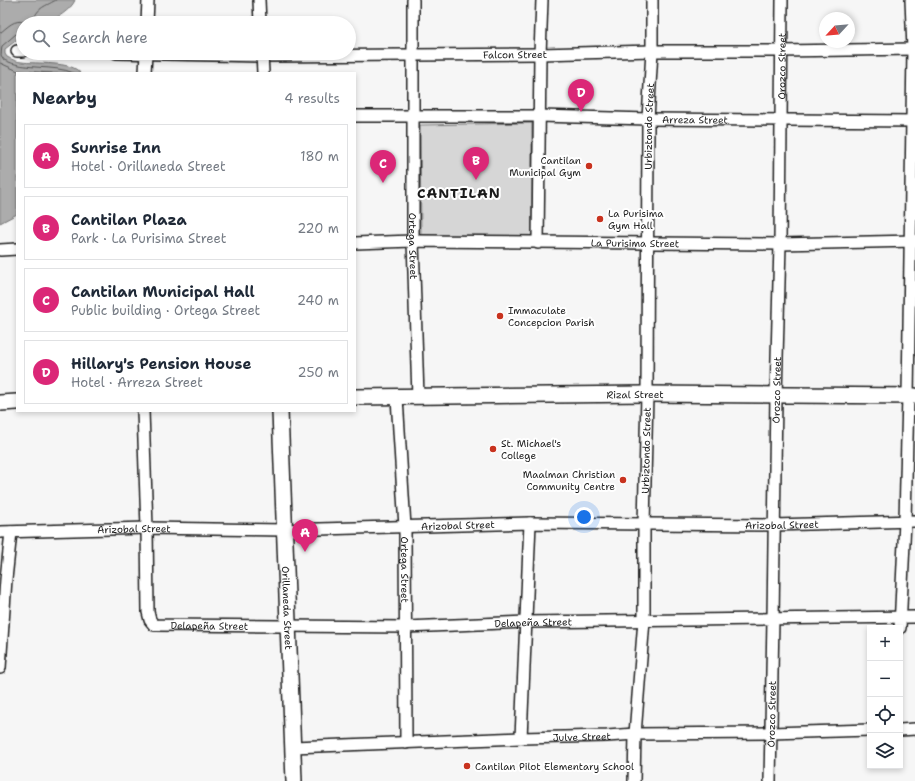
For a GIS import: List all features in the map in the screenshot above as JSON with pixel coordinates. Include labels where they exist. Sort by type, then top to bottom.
[{"type":"street","points":[[147,16],[148,0]]},
{"type":"street","points":[[259,0],[260,16]]},
{"type":"street","name":"Ortega Street","points":[[413,0],[413,241],[418,397]]},
{"type":"street","points":[[538,243],[542,0]]},
{"type":"street","name":"Urbiztondo Street","points":[[634,781],[635,734],[644,620],[648,119],[652,51],[652,0]]},
{"type":"street","name":"Orozco Street","points":[[770,781],[780,244],[782,0]]},
{"type":"street","points":[[900,622],[910,521],[914,49],[911,0]]},
{"type":"street","name":"Falcon Street","points":[[356,55],[412,56],[652,51],[914,49]]},
{"type":"street","points":[[145,72],[146,60]]},
{"type":"street","points":[[262,60],[263,72]]},
{"type":"street","name":"Arreza Street","points":[[356,116],[540,116],[648,119],[913,121]]},
{"type":"street","name":"La Purisima Street","points":[[356,243],[413,241],[780,244],[912,241]]},
{"type":"street","points":[[0,250],[16,249]]},
{"type":"street","name":"Rizal Street","points":[[356,398],[647,394],[912,396]]},
{"type":"street","name":"Ortega Street","points":[[398,398],[405,527],[406,743]]},
{"type":"street","points":[[0,403],[16,402]]},
{"type":"street","points":[[144,412],[148,528]]},
{"type":"street","name":"Orillaneda Street","points":[[280,412],[294,781]]},
{"type":"street","name":"Arizobal Street","points":[[5,532],[148,528],[284,530],[530,523],[774,525],[910,521]]},
{"type":"street","points":[[521,738],[530,523]]},
{"type":"street","name":"Delapeña Street","points":[[148,528],[148,612],[152,623],[154,625],[162,626],[406,627],[526,622],[773,618],[900,622],[915,617]]},
{"type":"street","points":[[0,668],[6,579],[5,532]]},
{"type":"street","points":[[903,730],[915,729]]},
{"type":"street","name":"Julve Street","points":[[293,747],[635,734],[771,733],[867,730]]},
{"type":"shaded area","points":[[532,123],[532,236],[421,235],[420,125]]},
{"type":"water","points":[[0,0],[75,0],[70,7],[59,16],[16,16],[16,40],[5,49],[5,54],[7,57],[18,62],[70,66],[79,72],[16,72],[16,215],[0,223]]},
{"type":"place","name":"Hillary's Pension House","points":[[581,112]]},
{"type":"place","name":"Cantilan Municipal Gym","points":[[589,166]]},
{"type":"place","name":"Cantilan Plaza","points":[[476,180]]},
{"type":"place","name":"Cantilan Municipal Hall","points":[[383,183]]},
{"type":"place","name":"La Purisima Gym Hall","points":[[600,219]]},
{"type":"place","name":"Immaculate Concepcion Parish","points":[[500,316]]},
{"type":"place","name":"St. Michael's College","points":[[493,449]]},
{"type":"place","name":"Maalman Christian Community Centre","points":[[623,480]]},
{"type":"place","name":"Sunrise Inn","points":[[305,552]]},
{"type":"place","name":"Cantilan Pilot Elementary School","points":[[467,766]]},
{"type":"district","name":"CANTILAN","points":[[459,193]]}]
